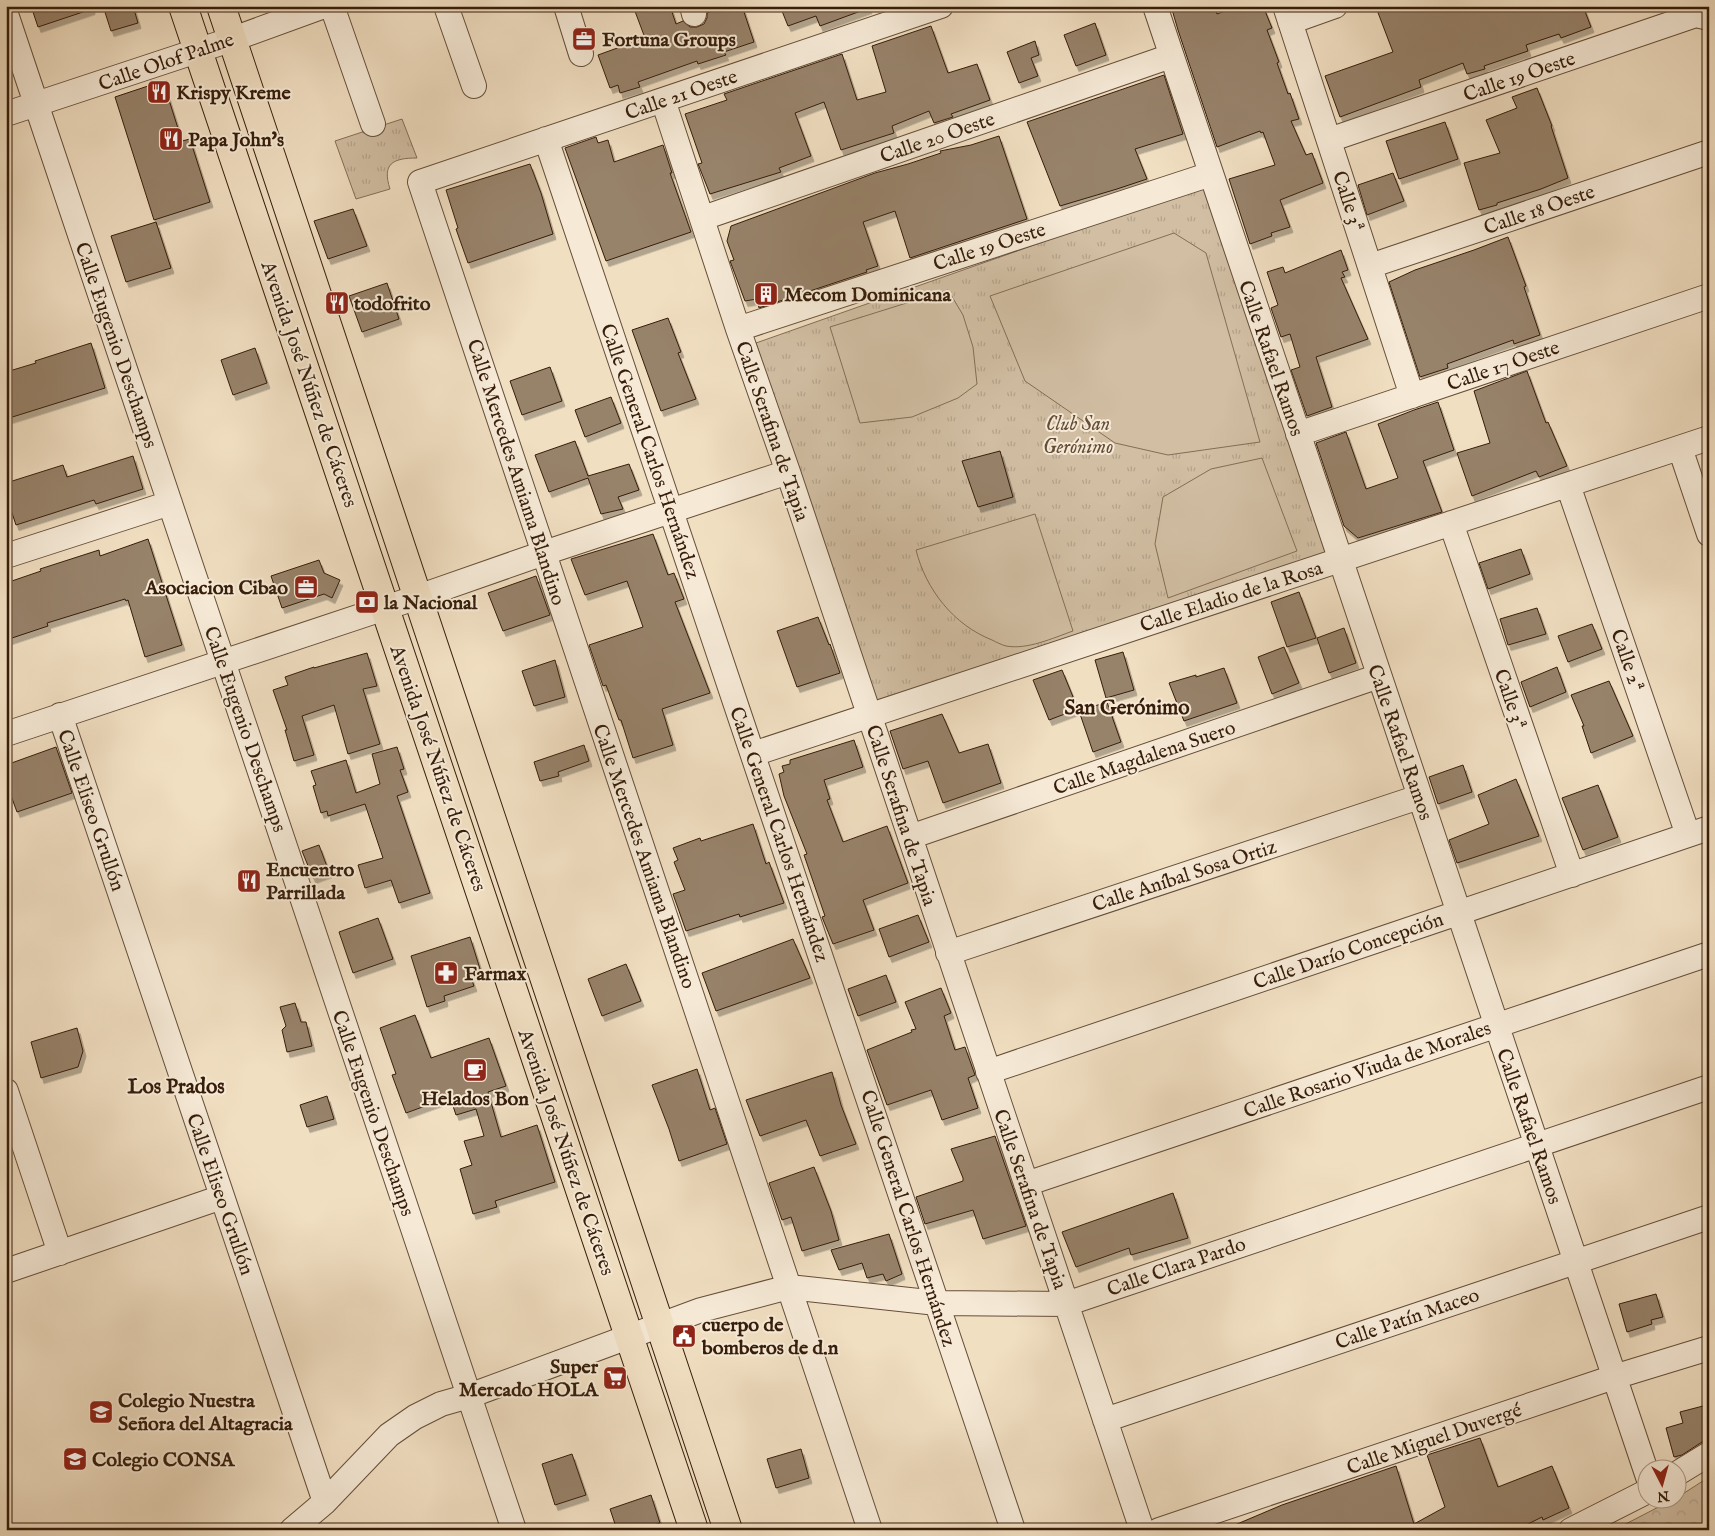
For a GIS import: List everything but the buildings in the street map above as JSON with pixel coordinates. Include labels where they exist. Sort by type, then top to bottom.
[{"type":"main road","name":"Avenida José Núñez de Cáceres","points":[[183,6],[694,1530]]},
{"type":"main road","name":"Avenida José Núñez de Cáceres","points":[[222,6],[728,1530]]},
{"type":"street","name":"Calle Olof Palme","points":[[6,114],[198,51],[324,6]]},
{"type":"street","points":[[332,6],[373,124]]},
{"type":"street","points":[[446,6],[474,86]]},
{"type":"street","points":[[566,6],[581,54]]},
{"type":"street","name":"Calle 21 Oeste","points":[[420,182],[941,6]]},
{"type":"street","name":"Calle Rafael Ramos","points":[[1155,6],[1641,1458]]},
{"type":"street","points":[[1288,14],[1335,6]]},
{"type":"street","name":"Calle Eugenio Deschamps","points":[[6,14],[514,1530]]},
{"type":"street","name":"Calle 3ª","points":[[1288,14],[1412,396]]},
{"type":"street","name":"Calle 19 Oeste","points":[[1329,140],[1696,15],[1709,18]]},
{"type":"street","name":"Calle 20 Oeste","points":[[703,218],[1171,56]]},
{"type":"street","name":"Calle Serafina de Tapia","points":[[663,100],[738,329],[788,472],[1142,1530]]},
{"type":"street","name":"Calle General Carlos Hernández","points":[[546,139],[1013,1530]]},
{"type":"street","name":"Calle 18 Oeste","points":[[1370,266],[1709,152]]},
{"type":"street","name":"Calle 19 Oeste","points":[[738,329],[1211,174]]},
{"type":"street","name":"Calle Mercedes Amiama Blandino","points":[[420,182],[870,1530]]},
{"type":"street","name":"Calle 17 Oeste","points":[[1298,434],[1709,296]]},
{"type":"street","name":"Calle Eladio de la Rosa","points":[[753,754],[1709,438]]},
{"type":"street","points":[[1680,448],[1709,534]]},
{"type":"street","points":[[6,734],[418,598],[544,553],[788,472]]},
{"type":"street","name":"Calle 2ª","points":[[1568,485],[1698,832]]},
{"type":"street","points":[[6,556],[170,503]]},
{"type":"street","name":"Calle 3ª","points":[[1451,523],[1572,874]]},
{"type":"street","name":"Calle Magdalena Suero","points":[[910,837],[1379,676]]},
{"type":"street","name":"Calle Eliseo Grullón","points":[[60,715],[325,1502]]},
{"type":"street","name":"Calle Aníbal Sosa Ortiz","points":[[948,953],[1419,797]]},
{"type":"street","name":"Calle Darío Concepción","points":[[988,1072],[1698,832]]},
{"type":"street","name":"Calle Rosario Viuda de Morales","points":[[1026,1184],[1709,954]]},
{"type":"street","name":"Calle Clara Pardo","points":[[292,1530],[325,1502],[389,1435],[415,1417],[441,1404],[469,1396],[702,1310],[789,1287],[937,1303],[1066,1304],[1709,1088]]},
{"type":"street","points":[[6,1091],[60,1253]]},
{"type":"street","points":[[6,1271],[222,1197]]},
{"type":"street","name":"Calle Patín Maceo","points":[[1105,1420],[1709,1217]]},
{"type":"street","name":"Calle Miguel Duvergé","points":[[1159,1530],[1709,1348]]},
{"type":"street","points":[[1688,1467],[1709,1454]]},
{"type":"street","points":[[1571,1530],[1638,1496]]},
{"type":"green space","points":[[402,119],[417,158],[401,159],[391,164],[387,174],[390,189],[356,199],[335,141]]},
{"type":"green space","name":"Club San Gerónimo","points":[[1210,183],[1326,555],[876,706],[756,343]]},
{"type":"green space","points":[[1174,233],[1206,253],[1260,442],[1168,455],[1115,443],[1025,381],[990,296]]},
{"type":"green space","points":[[948,290],[963,315],[973,347],[977,384],[958,398],[912,417],[860,423],[830,327]]},
{"type":"green space","points":[[1262,458],[1297,551],[1168,598],[1155,544],[1163,497],[1211,469]]},
{"type":"green space","points":[[1035,514],[1073,631],[1031,645],[1006,646],[978,633],[954,615],[934,592],[916,550]]},
{"type":"green space","points":[[1709,1477],[1709,1530],[1614,1530],[1657,1508],[1688,1508],[1688,1491]]},
{"type":"place","name":"Fortuna Groups","points":[[584,39]]},
{"type":"place","name":"Krispy Kreme","points":[[159,92]]},
{"type":"place","name":"Papa John's","points":[[171,139]]},
{"type":"place","name":"Mecom Dominicana","points":[[766,294]]},
{"type":"place","name":"todofrito","points":[[337,303]]},
{"type":"place","name":"Asociacion Cibao","points":[[306,587]]},
{"type":"place","name":"la Nacional","points":[[367,602]]},
{"type":"place","name":"Encuentro Parrillada","points":[[249,881]]},
{"type":"place","name":"Farmax","points":[[446,973]]},
{"type":"place","name":"Helados Bon","points":[[475,1070]]},
{"type":"place","name":"cuerpo de bomberos de d.n","points":[[684,1336]]},
{"type":"place","name":"Super Mercado HOLA","points":[[615,1378]]},
{"type":"place","name":"Colegio Nuestra Señora del Altagracia","points":[[101,1412]]},
{"type":"place","name":"Colegio CONSA","points":[[75,1459]]},
{"type":"district","name":"San Gerónimo","points":[[1127,707]]},
{"type":"district","name":"Los Prados","points":[[176,1086]]}]
